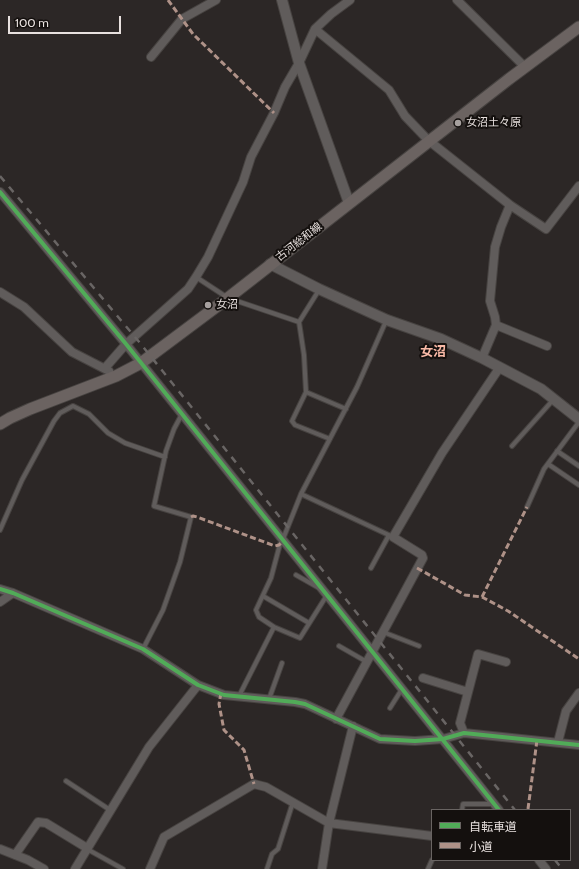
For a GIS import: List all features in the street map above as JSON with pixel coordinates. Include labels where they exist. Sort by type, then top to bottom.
[{"type":"main road","name":"古河総和線","points":[[0,424],[30,409],[116,376],[141,363],[228,298],[428,140],[579,27]]},
{"type":"street","points":[[151,57],[182,19],[216,0]]},
{"type":"street","points":[[282,0],[300,63],[349,203]]},
{"type":"street","points":[[105,368],[126,344],[188,289],[196,277],[208,257],[232,207],[243,182],[251,157],[271,119],[285,87],[300,63],[315,29],[331,14],[350,0]]},
{"type":"street","points":[[457,0],[525,67]]},
{"type":"street","points":[[315,29],[389,90],[405,116],[428,140],[510,205],[546,228],[579,186]]},
{"type":"street","points":[[0,192],[126,344],[281,541],[327,594],[497,807]]},
{"type":"street","points":[[482,358],[496,325],[490,301],[495,247],[510,205]]},
{"type":"street","points":[[270,264],[319,289],[386,320],[441,339],[482,358],[541,390],[579,419]]},
{"type":"street","points":[[0,292],[24,307],[72,352],[105,368],[116,376]]},
{"type":"street","points":[[496,325],[547,346]]},
{"type":"street","points":[[336,719],[423,558],[422,555],[391,536],[442,453],[500,368]]},
{"type":"street","points":[[0,589],[13,593],[143,649],[198,685],[224,695],[305,704],[380,739],[415,741],[443,739],[464,733],[579,745]]},
{"type":"street","points":[[0,602],[13,593]]},
{"type":"street","points":[[464,733],[460,723],[478,654],[506,662]]},
{"type":"street","points":[[423,678],[468,692]]},
{"type":"street","points":[[75,869],[149,747],[198,685]]},
{"type":"street","points":[[558,742],[566,711],[579,693]]},
{"type":"street","points":[[322,869],[329,823],[353,726]]},
{"type":"street","points":[[150,869],[164,837],[254,784],[266,787],[329,823],[431,836]]},
{"type":"street","points":[[15,855],[38,822],[46,823],[87,848]]},
{"type":"street","points":[[0,849],[44,869]]},
{"type":"street","points":[[540,861],[546,869]]},
{"type":"lane","points":[[196,277],[228,298],[299,322]]},
{"type":"lane","points":[[319,289],[299,322],[304,355],[306,392],[292,420],[295,425],[330,439]]},
{"type":"lane","points":[[296,575],[327,594],[300,638],[274,627],[259,617],[256,610],[271,578],[281,541],[301,494],[346,409],[386,320]]},
{"type":"lane","points":[[306,392],[346,409]]},
{"type":"lane","points":[[512,446],[554,399]]},
{"type":"lane","points":[[0,530],[22,480],[54,421],[60,413],[73,406],[89,414],[108,433],[125,443],[165,457]]},
{"type":"lane","points":[[143,649],[163,610],[180,562],[191,517],[154,506],[165,457],[174,429],[182,414]]},
{"type":"lane","points":[[527,507],[544,469],[579,422]]},
{"type":"lane","points":[[558,451],[579,466]]},
{"type":"lane","points":[[548,464],[579,485]]},
{"type":"lane","points":[[301,494],[391,536],[371,568]]},
{"type":"lane","points":[[263,596],[309,623]]},
{"type":"lane","points":[[239,696],[274,627]]},
{"type":"lane","points":[[383,632],[418,646]]},
{"type":"lane","points":[[338,646],[367,662]]},
{"type":"lane","points":[[269,699],[282,663]]},
{"type":"lane","points":[[390,708],[402,688]]},
{"type":"lane","points":[[66,781],[110,810]]},
{"type":"lane","points":[[267,869],[272,854],[278,849],[292,802]]},
{"type":"lane","points":[[462,809],[463,804],[497,807]]},
{"type":"lane","points":[[87,848],[124,869]]},
{"type":"railway","points":[[0,176],[140,343],[514,809]]},
{"type":"railway","points":[[556,861],[562,869]]},
{"type":"marked path","points":[[168,0],[193,34],[274,113]]},
{"type":"marked path","points":[[482,597],[527,507]]},
{"type":"marked path","points":[[191,517],[197,517],[275,546],[279,545],[283,539]]},
{"type":"marked path","points":[[417,568],[465,595],[482,597],[508,611],[579,659]]},
{"type":"marked path","points":[[221,693],[219,704],[224,730],[244,750],[254,784]]},
{"type":"marked path","points":[[528,809],[537,740]]},
{"type":"cycle path","points":[[0,192],[126,344],[498,809]]},
{"type":"cycle path","points":[[0,589],[13,593],[143,649],[198,685],[224,695],[305,704],[380,739],[415,741],[443,739],[464,733],[579,745]]},
{"type":"place","name":"女沼土々原","points":[[458,123]]},
{"type":"place","name":"女沼","points":[[208,305]]},
{"type":"district","name":"女沼","points":[[433,352]]}]
